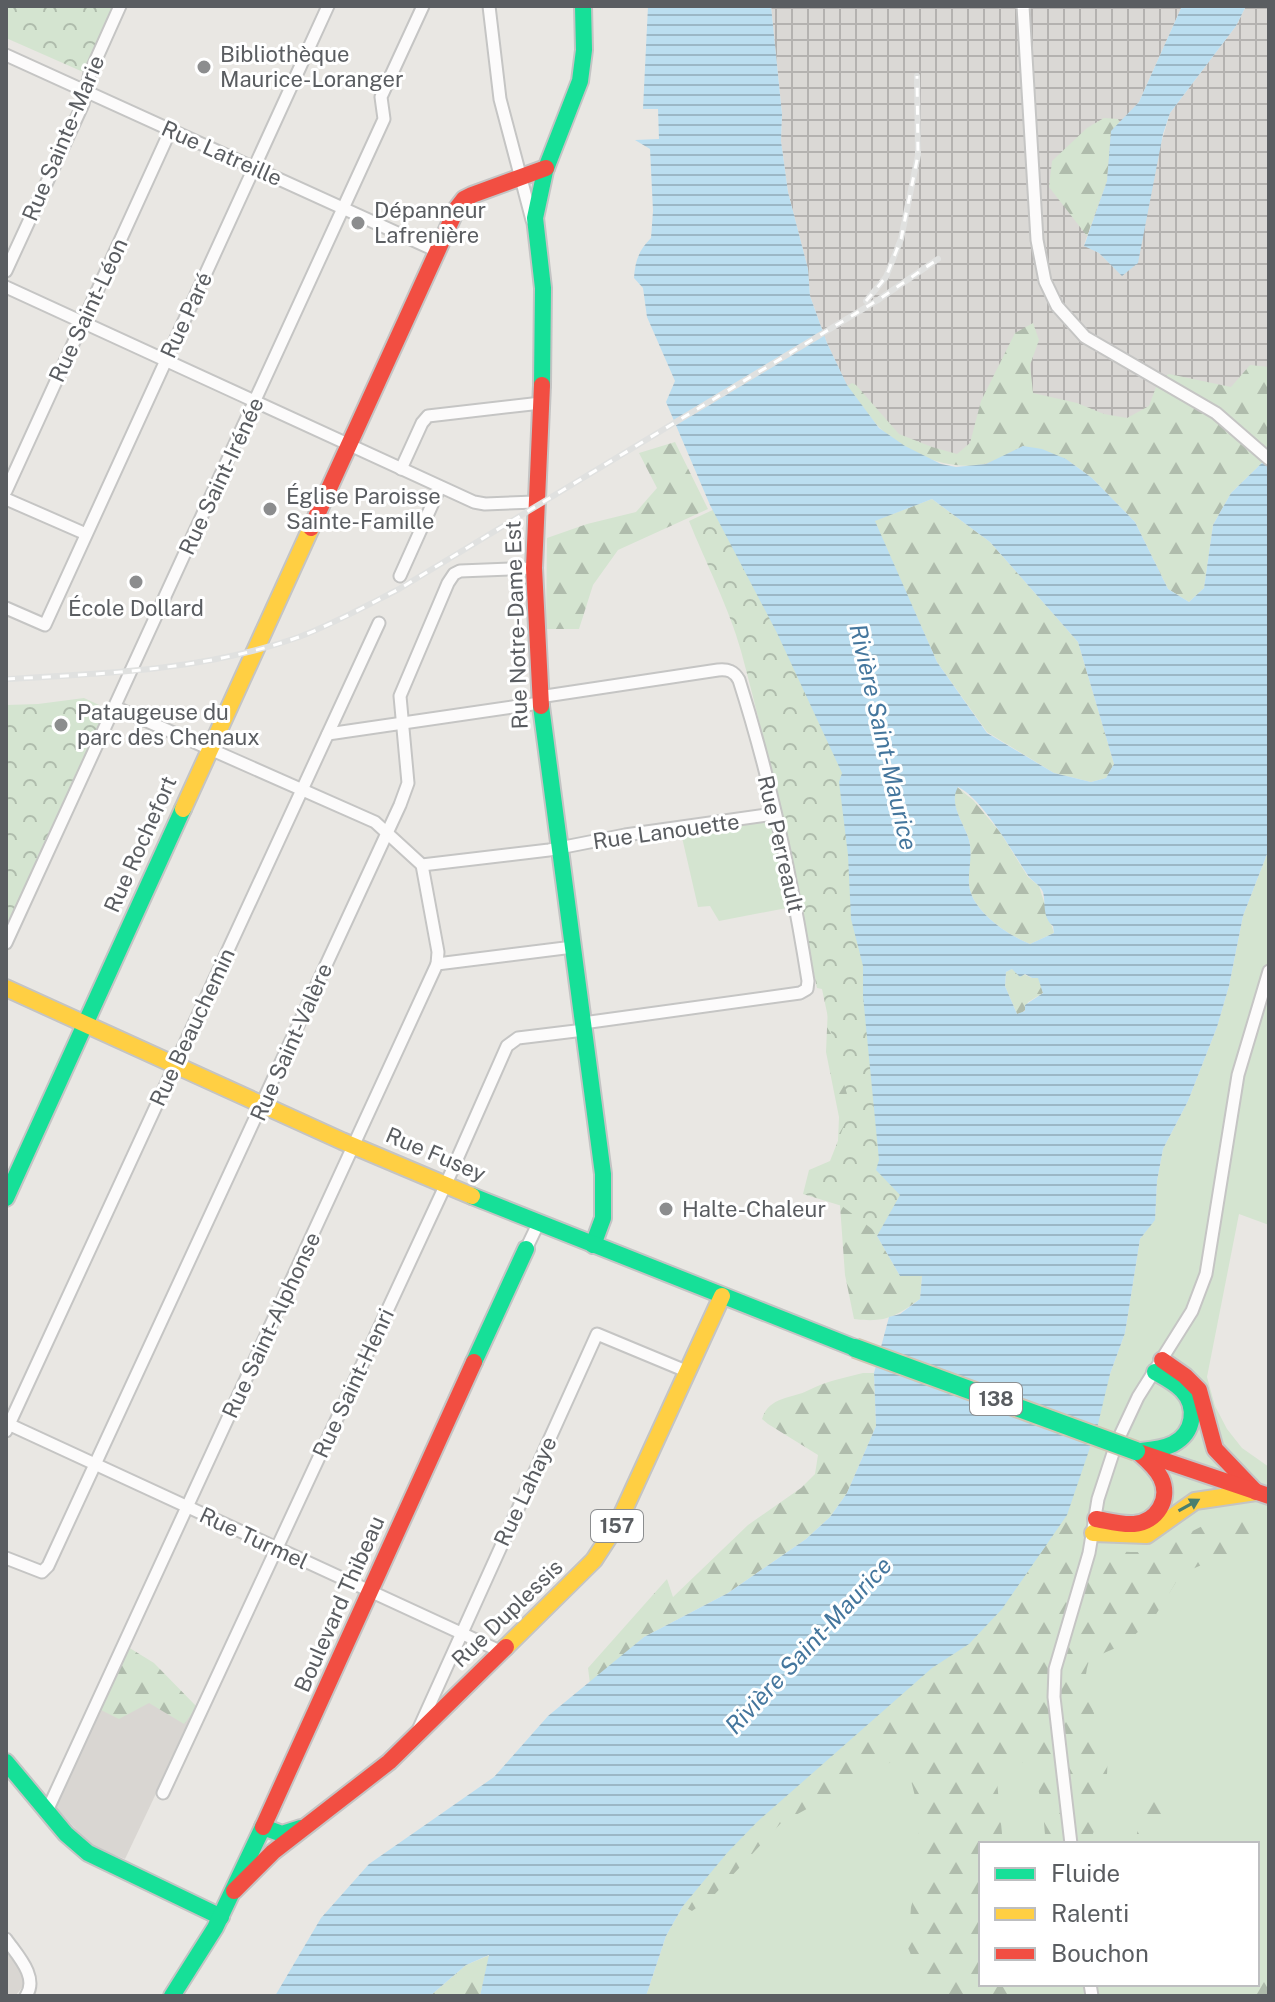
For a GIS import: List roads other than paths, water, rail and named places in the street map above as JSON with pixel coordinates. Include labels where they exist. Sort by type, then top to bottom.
[{"type":"street","name":"Rue Sainte-Marie","points":[[6,271],[83,104],[90,73],[120,6]]},
{"type":"street","name":"Rue Paré","points":[[6,608],[45,625],[328,6]]},
{"type":"street","name":"Rue Saint-Irénée","points":[[6,943],[384,119],[381,97],[423,6]]},
{"type":"street","points":[[489,6],[500,99],[536,234]]},
{"type":"street","name":"Rue Notre-Dame Est","points":[[583,6],[584,57],[580,81],[546,168],[537,206],[536,234],[543,299],[534,568],[539,700],[604,1183],[603,1218],[593,1245]]},
{"type":"street","points":[[1023,6],[1037,240],[1050,293],[1065,318],[1085,337],[1216,413],[1269,459]]},
{"type":"street","name":"Rue Latreille","points":[[6,55],[437,251]]},
{"type":"street","name":"Rue Saint-Léon","points":[[6,491],[171,129]]},
{"type":"street","name":"Rue Rochefort","points":[[6,1198],[437,251],[464,199],[546,168]]},
{"type":"street","points":[[6,287],[481,504],[535,502]]},
{"type":"street","points":[[401,469],[428,416],[541,403]]},
{"type":"street","points":[[400,576],[440,487]]},
{"type":"street","points":[[6,499],[86,534]]},
{"type":"street","name":"Rue Saint-Valère","points":[[6,1558],[42,1572],[48,1566],[263,1105],[408,783],[399,702],[452,576],[465,570],[534,568]]},
{"type":"street","name":"Rue Beauchemin","points":[[7,1426],[379,623]]},
{"type":"street","name":"Rue Perreault","points":[[539,700],[718,670],[731,671],[739,680],[757,736],[796,909],[808,981],[807,989],[800,993],[584,1027]]},
{"type":"street","points":[[328,734],[539,700]]},
{"type":"street","points":[[115,707],[375,822],[422,865],[438,952],[437,964],[573,947]]},
{"type":"street","name":"Rue Lanouette","points":[[422,865],[774,814]]},
{"type":"street","name":"Rue Saint-Alphonse","points":[[47,1811],[437,964]]},
{"type":"street","points":[[1071,1842],[1056,1716],[1055,1669],[1100,1493],[1116,1444],[1131,1409],[1192,1311],[1206,1274],[1238,1075],[1269,971]]},
{"type":"street","name":"Rue Fusey","points":[[6,988],[354,1146],[538,1224],[855,1348],[1137,1451]]},
{"type":"street","name":"Rue Saint-Henri","points":[[163,1793],[511,1041],[584,1027]]},
{"type":"street","name":"Boulevard Thibeau","points":[[172,1996],[234,1891],[538,1224]]},
{"type":"street","name":"Rue Duplessis","points":[[234,1891],[303,1827],[363,1784],[416,1736],[586,1570],[607,1544],[618,1523],[722,1296]]},
{"type":"street","name":"Rue Lahaye","points":[[416,1736],[460,1632],[597,1334],[686,1371]]},
{"type":"street","points":[[1137,1451],[1174,1444],[1185,1435],[1193,1419],[1192,1405],[1184,1392],[1158,1366]]},
{"type":"street","points":[[1158,1366],[1196,1386],[1215,1449],[1263,1494]]},
{"type":"street","name":"Rue Turmel","points":[[7,1426],[502,1652]]},
{"type":"street","points":[[1094,1526],[1137,1524],[1149,1520],[1161,1509],[1165,1496],[1163,1482],[1137,1451]]},
{"type":"street","name":"138","points":[[1137,1451],[1263,1494]]},
{"type":"street","points":[[1094,1526],[1126,1536],[1147,1535],[1195,1501],[1216,1496],[1263,1494]]},
{"type":"street","points":[[6,1762],[70,1838],[93,1857],[221,1917]]},
{"type":"street","points":[[263,1827],[282,1834],[303,1827]]},
{"type":"street","points":[[6,1939],[30,1977],[31,1987],[26,1996]]},
{"type":"water","name":"Rivière Saint-Maurice","points":[[648,6],[771,6],[782,114],[781,141],[788,192],[808,269],[810,296],[847,385],[879,428],[905,446],[941,464],[956,467],[986,464],[1023,446],[1042,449],[1066,459],[1092,478],[1135,522],[1168,589],[1189,602],[1204,588],[1213,525],[1231,493],[1269,456],[1269,849],[1243,916],[1217,1027],[1188,1101],[1163,1149],[1155,1220],[1140,1239],[1125,1333],[1067,1515],[1002,1609],[969,1644],[932,1668],[757,1822],[727,1853],[683,1906],[666,1936],[646,1996],[480,1996],[489,1955],[466,1965],[430,1996],[275,1996],[321,1918],[369,1864],[494,1777],[548,1716],[644,1637],[728,1593],[806,1539],[830,1517],[847,1493],[876,1426],[874,1373],[889,1317],[900,1314],[920,1299],[922,1276],[900,1276],[877,1236],[900,1195],[876,1170],[879,1160],[863,996],[863,966],[851,919],[848,855],[839,782],[842,773],[777,633],[710,505],[666,402],[675,381],[647,317],[643,288],[634,278],[638,256],[651,238],[653,211],[650,149],[635,140],[659,139],[658,109],[643,109]],"holes":[[[932,499],[990,542],[1078,642],[1114,764],[1106,778],[1091,782],[1054,773],[987,733],[937,662],[875,521]],[[958,787],[976,802],[1029,876],[1042,889],[1046,914],[1054,933],[1030,944],[992,921],[976,904],[969,884],[969,840],[956,807]],[[1012,969],[1020,977],[1025,974],[1038,978],[1043,993],[1025,1005],[1025,1011],[1017,1014],[1005,986],[1006,972]]]},
{"type":"water","points":[[1182,6],[1246,6],[1236,26],[1170,113],[1163,134],[1138,263],[1122,276],[1099,253],[1084,246],[1107,181],[1111,131],[1139,102]]},
{"type":"railway","points":[[866,301],[886,277],[901,239],[918,155],[917,76]]},
{"type":"railway","points":[[6,679],[117,672],[228,657],[299,637],[324,626],[399,589],[878,300],[938,259]]},
{"type":"place","name":"Bibliothèque Maurice-Loranger","points":[[204,67]]},
{"type":"place","name":"Dépanneur Lafrenière","points":[[358,223]]},
{"type":"place","name":"Église Paroisse Sainte-Famille","points":[[270,509]]},
{"type":"place","name":"École Dollard","points":[[136,582]]},
{"type":"place","name":"Pataugeuse du parc des Chenaux","points":[[61,725]]},
{"type":"place","name":"Halte-Chaleur","points":[[666,1209]]}]
